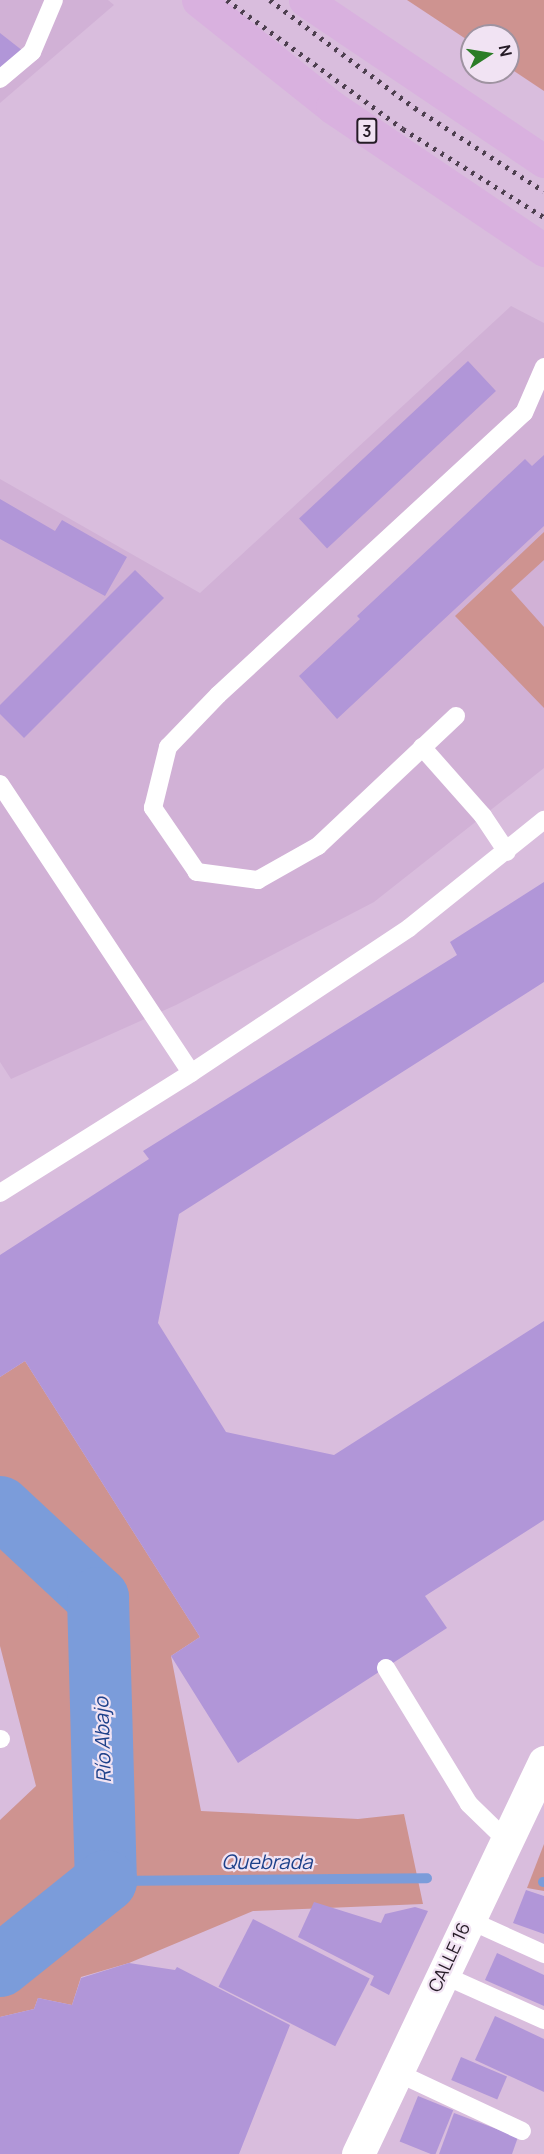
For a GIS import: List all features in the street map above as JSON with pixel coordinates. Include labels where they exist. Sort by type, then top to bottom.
[{"type":"main road","name":"3","points":[[198,0],[332,107],[544,250]]},
{"type":"main road","points":[[305,0],[544,160]]},
{"type":"main road","name":"CALLE 16","points":[[358,2154],[467,1918],[544,1762]]},
{"type":"lane","points":[[0,80],[32,52],[54,0]]},
{"type":"lane","points":[[456,716],[318,846],[258,880],[197,872],[153,808],[168,747],[218,695],[524,413],[544,367]]},
{"type":"lane","points":[[422,747],[483,816],[507,852]]},
{"type":"lane","points":[[0,784],[191,1073]]},
{"type":"lane","points":[[0,1193],[191,1073],[409,928],[507,852],[544,820]]},
{"type":"lane","points":[[386,1668],[469,1804],[505,1839]]},
{"type":"lane","points":[[467,1918],[544,1954]]},
{"type":"lane","points":[[441,1974],[544,2020]]},
{"type":"lane","points":[[396,2072],[522,2131]]},
{"type":"shaded area","points":[[0,0],[108,0],[114,5],[0,103]]},
{"type":"shaded area","points":[[407,0],[544,0],[544,91],[520,75],[520,24],[460,24],[460,35]]},
{"type":"shaded area","points":[[511,306],[544,323],[544,768],[374,902],[176,1005],[11,1079],[0,1062],[0,479],[200,593]]},
{"type":"shaded area","points":[[544,532],[544,560],[511,590],[544,627],[544,708],[455,616]]},
{"type":"shaded area","points":[[25,1361],[200,1637],[171,1656],[201,1811],[358,1819],[404,1814],[423,1904],[253,1911],[129,1963],[81,1977],[72,2005],[38,1998],[34,2009],[0,2017],[0,1820],[36,1786],[0,1646],[0,1377]]},
{"type":"shaded area","points":[[544,1844],[544,1891],[527,1888]]},
{"type":"building","points":[[0,33],[23,51],[0,69]]},
{"type":"building","points":[[468,361],[496,391],[327,549],[299,519]]},
{"type":"building","points":[[544,455],[544,526],[337,719],[299,676],[360,619],[357,616],[525,459],[532,466]]},
{"type":"building","points":[[0,499],[55,531],[62,520],[127,557],[105,596],[0,539]]},
{"type":"building","points":[[135,570],[164,598],[24,738],[0,714],[0,705]]},
{"type":"building","points":[[544,882],[544,982],[179,1214],[158,1323],[226,1432],[334,1455],[544,1321],[544,1520],[425,1596],[447,1628],[238,1763],[171,1656],[200,1637],[25,1361],[0,1377],[0,1255],[149,1159],[143,1151],[457,955],[450,942]]},
{"type":"building","points":[[526,1890],[544,1896],[544,1934],[513,1923]]},
{"type":"building","points":[[314,1902],[381,1923],[385,1914],[415,1907],[428,1911],[389,1995],[370,1985],[374,1976],[298,1937]]},
{"type":"building","points":[[253,1919],[370,1978],[335,2046],[218,1987]]},
{"type":"building","points":[[497,1953],[544,1975],[544,2006],[485,1980]]},
{"type":"building","points":[[129,1963],[175,1970],[177,1967],[290,2025],[239,2154],[0,2154],[0,2017],[34,2009],[38,1998],[72,2005],[81,1978]]},
{"type":"building","points":[[495,2016],[544,2039],[544,2092],[475,2060]]},
{"type":"building","points":[[461,2057],[507,2077],[497,2100],[451,2080]]},
{"type":"building","points":[[418,2096],[453,2110],[436,2154],[400,2141]]},
{"type":"building","points":[[454,2113],[518,2137],[512,2154],[439,2154]]},
{"type":"waterway","name":"Río Abajo","points":[[0,1507],[98,1598],[106,1881],[0,1966]]},
{"type":"waterway","name":"Quebrada","points":[[106,1881],[427,1878]]},
{"type":"railway","points":[[227,0],[403,129],[544,217]]},
{"type":"railway","points":[[270,0],[415,108],[544,191]]}]
